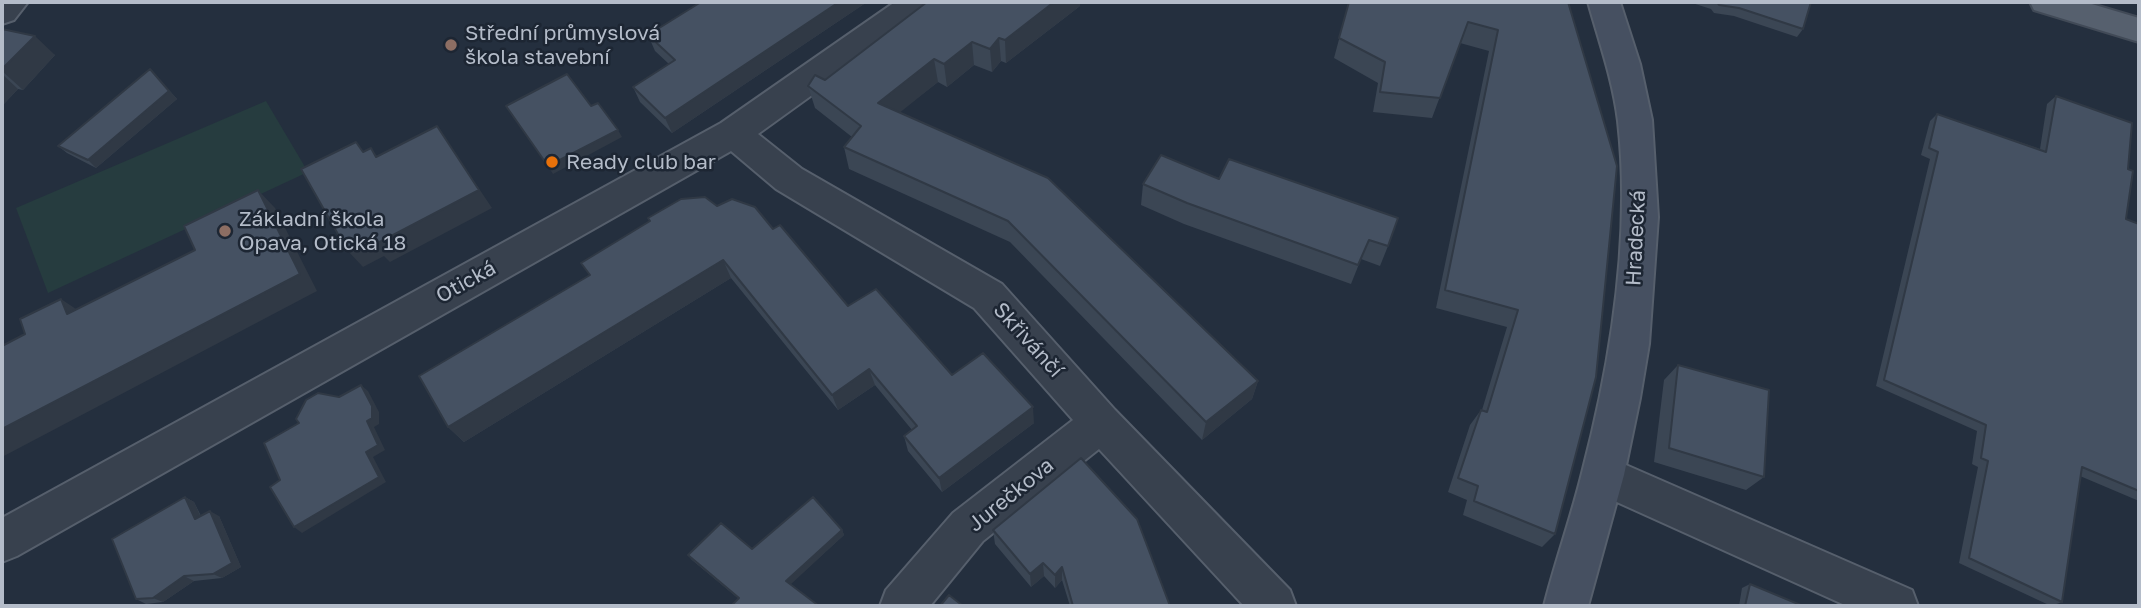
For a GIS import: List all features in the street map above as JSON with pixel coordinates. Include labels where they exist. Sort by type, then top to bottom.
[{"type":"main road","name":"Hradecká","points":[[1566,606],[1603,475],[1629,344],[1640,217],[1635,120],[1623,64],[1604,2]]},
{"type":"main road","points":[[2046,2],[2139,30]]},
{"type":"street","points":[[2,12],[12,2]]},
{"type":"street","name":"Otická","points":[[2,541],[733,133],[918,2]]},
{"type":"street","name":"Skřivánčí","points":[[733,133],[789,179],[988,296],[1101,423],[1274,606]]},
{"type":"street","name":"Jurečkova","points":[[902,606],[968,527],[1101,423]]},
{"type":"street","points":[[1603,475],[1896,606]]},
{"type":"green space","points":[[266,101],[308,172],[48,293],[16,208]]},
{"type":"building","points":[[701,2],[839,2],[665,118],[633,87],[675,60],[648,35]]},
{"type":"building","points":[[927,2],[1054,2],[1005,40],[999,38],[990,49],[972,42],[944,64],[934,59],[878,103],[1048,178],[1258,381],[1206,422],[1008,221],[844,147],[861,126],[808,86],[815,75],[825,80]]},
{"type":"building","points":[[1349,2],[1568,2],[1617,166],[1596,377],[1555,534],[1474,501],[1478,486],[1458,478],[1481,410],[1487,412],[1518,310],[1445,290],[1498,30],[1468,22],[1440,98],[1380,92],[1385,62],[1339,38]]},
{"type":"building","points":[[1717,2],[1811,2],[1803,29],[1739,8],[1719,5]]},
{"type":"building","points":[[2,29],[35,36],[2,69]]},
{"type":"building","points":[[150,69],[169,91],[88,160],[58,146]]},
{"type":"building","points":[[567,74],[591,106],[598,103],[618,130],[548,166],[506,106]]},
{"type":"building","points":[[2056,96],[2132,123],[2128,169],[2133,171],[2126,219],[2139,224],[2139,491],[2082,467],[2062,602],[1969,558],[1988,461],[1981,458],[1986,425],[1884,380],[1938,152],[1929,148],[1937,114],[2046,152]]},
{"type":"building","points":[[437,126],[479,190],[374,245],[370,238],[347,250],[301,169],[356,142],[363,152],[371,148],[376,157]]},
{"type":"building","points":[[1161,155],[1219,179],[1229,159],[1398,218],[1388,246],[1369,240],[1358,265],[1187,203],[1143,184]]},
{"type":"building","points":[[258,190],[300,274],[2,429],[2,346],[25,334],[20,319],[61,299],[67,314],[195,250],[184,226]]},
{"type":"building","points":[[705,197],[717,206],[732,199],[755,207],[773,229],[780,225],[848,306],[876,289],[952,375],[983,353],[1033,407],[939,478],[904,436],[917,426],[869,369],[832,395],[723,260],[448,427],[419,376],[590,275],[581,263],[650,221],[648,218],[681,199]]},
{"type":"building","points":[[1678,365],[1769,390],[1764,477],[1669,448]]},
{"type":"building","points":[[361,385],[372,406],[372,418],[367,421],[378,445],[366,452],[379,477],[294,527],[270,487],[280,480],[264,443],[299,423],[296,419],[306,400],[318,393],[339,397]]},
{"type":"building","points":[[1081,458],[1137,519],[1170,606],[1073,606],[1062,567],[1055,575],[1043,563],[1030,574],[993,530]]},
{"type":"building","points":[[185,497],[195,519],[210,511],[232,563],[213,574],[184,576],[153,598],[136,599],[112,539]]},
{"type":"building","points":[[813,497],[842,530],[786,581],[819,606],[731,606],[739,598],[688,555],[721,523],[752,549]]},
{"type":"building","points":[[1750,584],[1803,606],[1745,606]]},
{"type":"building","points":[[949,595],[963,606],[940,606]]},
{"type":"place","name":"Střední průmyslová škola stavební","points":[[451,45]]},
{"type":"place","name":"Ready club bar","points":[[552,162]]},
{"type":"place","name":"Základní škola Opava, Otická 18","points":[[225,231]]}]
